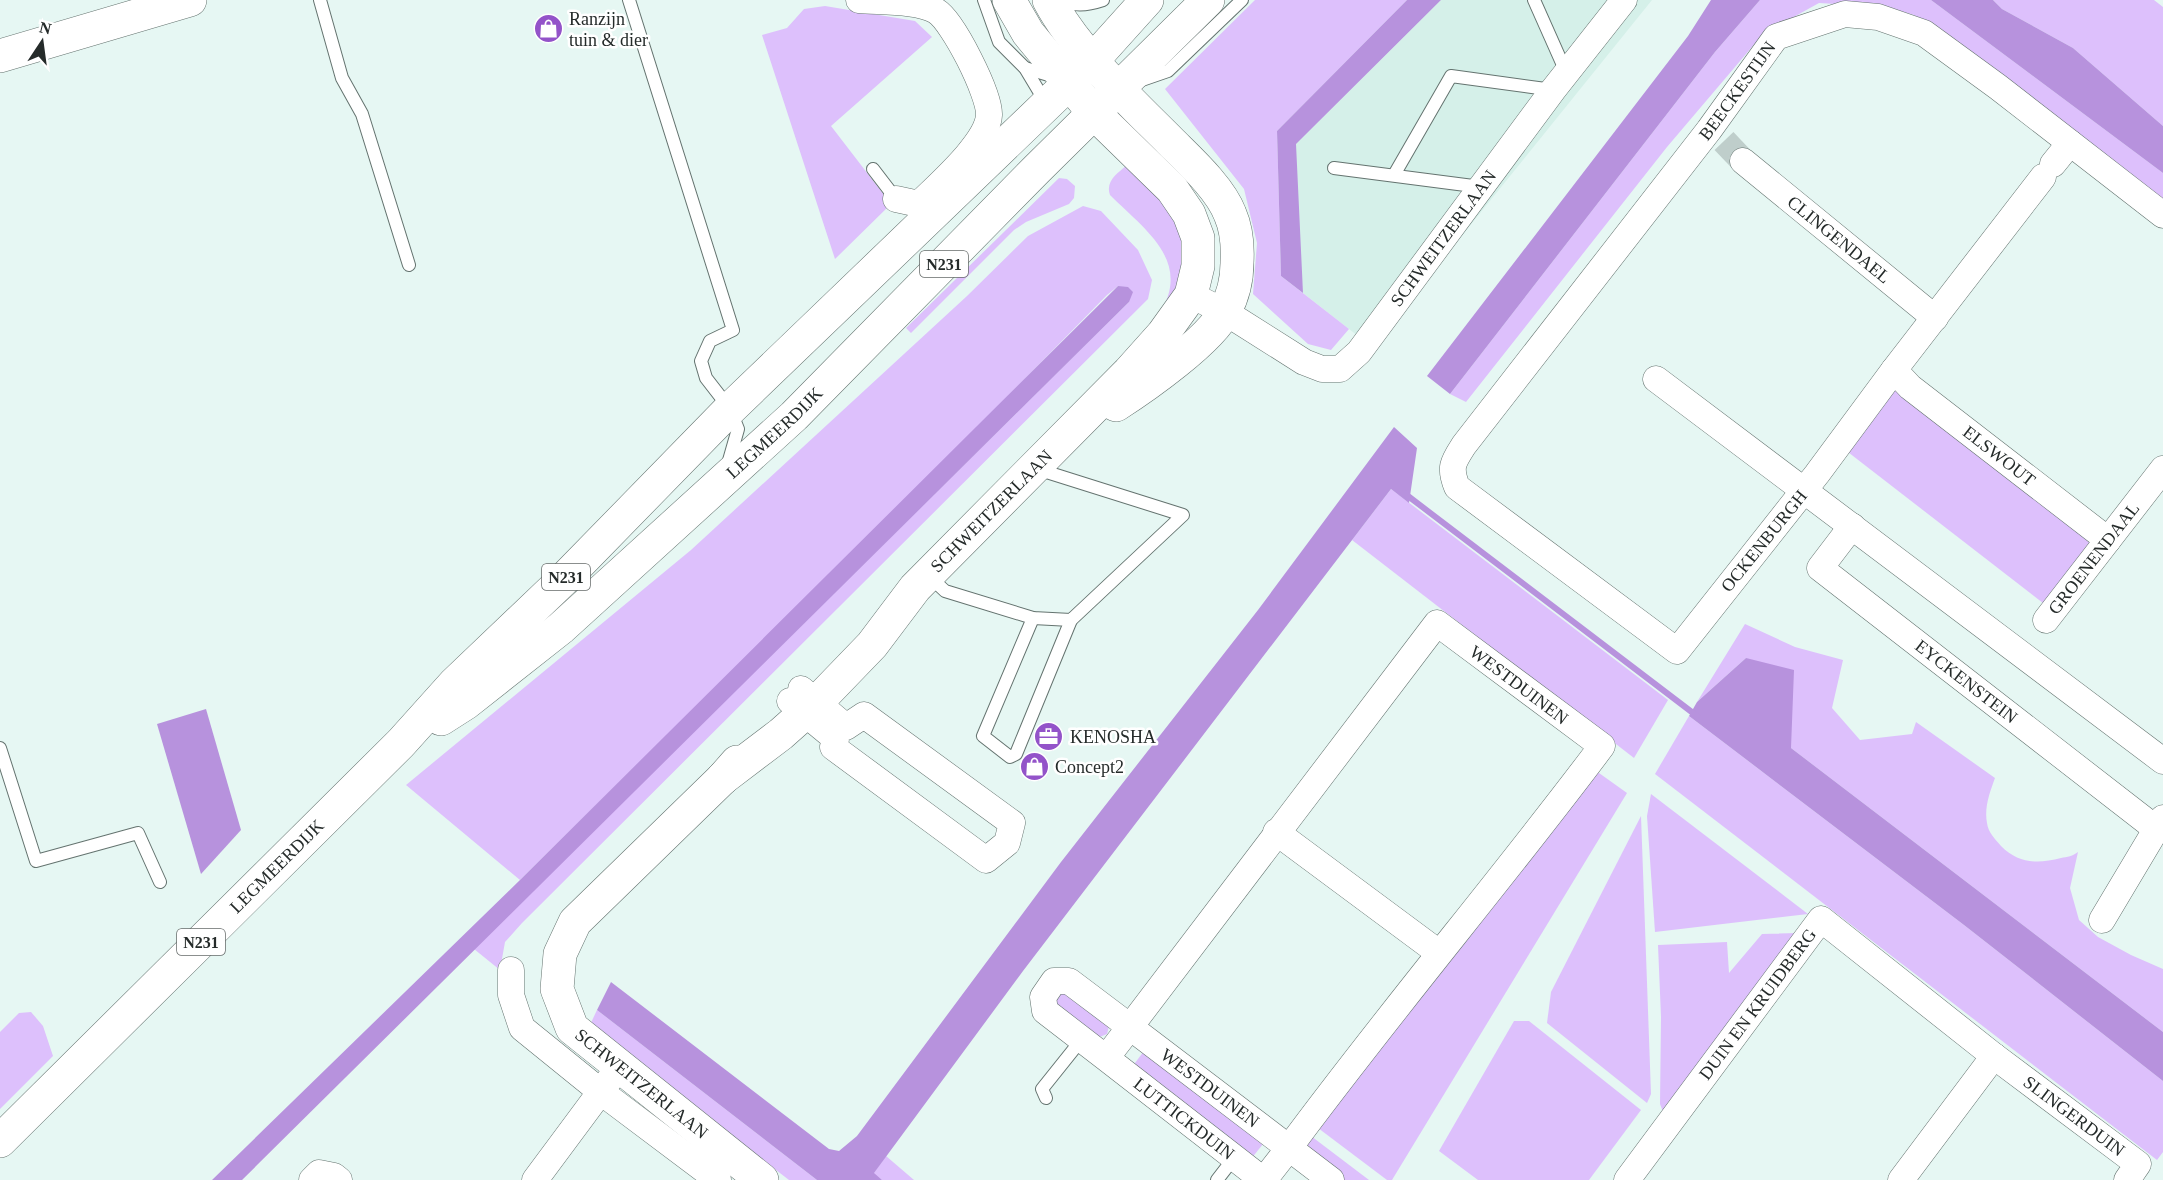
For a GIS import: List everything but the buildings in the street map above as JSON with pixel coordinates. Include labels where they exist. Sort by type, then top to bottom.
[{"type":"main road","points":[[0,56],[189,0]]},
{"type":"main road","points":[[1009,0],[1028,33],[1087,88]]},
{"type":"main road","points":[[1049,0],[1061,22],[1087,88]]},
{"type":"main road","name":"LEGMEERDIJK","points":[[401,743],[466,703],[561,628],[794,416],[1087,88],[1147,0]]},
{"type":"main road","name":"LEGMEERDIJK","points":[[0,1141],[401,743],[454,684],[563,580],[730,409],[835,310],[1087,88],[1208,0]]},
{"type":"main road","name":"SCHWEITZERLAAN","points":[[762,1180],[610,1079],[572,1028],[557,989],[560,954],[575,922],[723,778],[781,734],[803,701],[872,645],[922,581],[1035,468],[1163,334],[1191,295],[1198,266],[1198,238],[1190,214],[1172,189],[1087,88]]},
{"type":"main road","name":"SCHWEITZERLAAN","points":[[1068,434],[1143,387],[1212,330],[1225,312],[1237,279],[1238,240],[1230,212],[1206,178],[1087,88]]},
{"type":"street","points":[[859,0],[914,4],[935,10],[950,25],[984,89],[990,116],[977,146],[919,204],[896,199]]},
{"type":"street","name":"SCHWEITZERLAAN","points":[[1225,312],[1304,362],[1322,369],[1340,369],[1359,352],[1559,81],[1624,0]]},
{"type":"street","name":"BEECKESTIJN","points":[[1464,445],[1716,136],[1776,37],[1845,14],[1878,17],[1924,33],[2163,214]]},
{"type":"street","name":"OCKENBURGH","points":[[1464,445],[1454,461],[1452,473],[1457,487],[1677,651],[1804,491],[1894,370],[2070,143]]},
{"type":"street","name":"CLINGENDAEL","points":[[1743,160],[1935,318]]},
{"type":"street","points":[[1191,295],[1225,312]]},
{"type":"street","name":"ELSWOUT","points":[[1894,370],[1910,387],[2108,540]]},
{"type":"street","points":[[1656,379],[2163,761]]},
{"type":"street","name":"GROENENDAAL","points":[[2046,620],[2163,469]]},
{"type":"street","name":"EYCKENSTEIN","points":[[1851,526],[1820,568],[2159,823]]},
{"type":"street","name":"WESTDUINEN","points":[[1437,623],[1602,746],[1537,833],[1439,953],[1289,1148],[1130,1027],[1437,623]]},
{"type":"street","points":[[803,701],[841,733]]},
{"type":"street","points":[[864,715],[1012,823],[1007,843],[986,860],[833,747],[841,733],[864,715]]},
{"type":"street","points":[[2102,920],[2159,823]]},
{"type":"street","points":[[1276,832],[1439,953]]},
{"type":"street","name":"DUIN EN KRUIDBERG","points":[[1627,1180],[1821,919],[1994,1056]]},
{"type":"street","name":"SCHWEITZERLAAN","points":[[511,970],[511,995],[522,1028],[610,1079],[718,1180]]},
{"type":"street","name":"LUTTICKDUIN","points":[[1130,1027],[1069,981],[1054,981],[1043,997],[1045,1011],[1263,1180],[1289,1148]]},
{"type":"street","points":[[1106,1058],[1130,1027]]},
{"type":"street","points":[[1900,1180],[1994,1056]]},
{"type":"street","name":"SLINGERDUIN","points":[[1994,1056],[2138,1164],[2127,1180]]},
{"type":"street","points":[[535,1180],[610,1079]]},
{"type":"street","points":[[1289,1148],[1331,1180]]},
{"type":"street","points":[[312,1180],[320,1173],[334,1176],[339,1180]]},
{"type":"lane","points":[[320,0],[342,78],[362,114],[409,265]]},
{"type":"lane","points":[[629,0],[733,330],[710,341],[702,361],[706,378],[730,409],[738,429],[723,480]]},
{"type":"lane","points":[[984,0],[999,42],[1025,68],[1087,88]]},
{"type":"lane","points":[[1064,0],[1069,4],[1093,3],[1103,0]]},
{"type":"lane","name":"LEGMEERDIJK","points":[[1087,88],[1167,71],[1242,0]]},
{"type":"lane","points":[[1394,176],[1451,76],[1559,81],[1534,0]]},
{"type":"lane","points":[[1025,68],[1087,88]]},
{"type":"lane","points":[[1334,168],[1481,187]]},
{"type":"lane","points":[[873,169],[896,199]]},
{"type":"lane","points":[[1033,618],[983,736],[1010,757],[1016,754],[1071,620],[1183,515],[1035,468]]},
{"type":"lane","points":[[922,581],[945,591],[1033,618],[1071,620]]},
{"type":"lane","points":[[0,748],[36,861],[138,833],[160,882]]},
{"type":"lane","points":[[1046,1098],[1042,1089],[1082,1040]]},
{"type":"lane","points":[[1217,1180],[1234,1158]]},
{"type":"shaded area","points":[[1255,0],[1407,0],[1277,131],[1281,276],[1349,329],[1331,350],[1308,344],[1253,294],[1257,243],[1244,189],[1165,89]]},
{"type":"shaded area","points":[[1407,0],[1441,0],[1296,144],[1303,293],[1281,276],[1277,131]]},
{"type":"shaded area","points":[[1441,0],[1652,0],[1372,347],[1303,293],[1294,179],[1296,144]]},
{"type":"shaded area","points":[[1711,0],[1760,0],[1715,52],[1450,394],[1427,376],[1688,36]]},
{"type":"shaded area","points":[[1760,0],[1931,0],[2163,173],[2163,209],[1914,15],[1886,7],[1819,3],[1763,34],[1667,147],[1466,402],[1450,394],[1715,52]]},
{"type":"shaded area","points":[[1931,0],[1993,0],[2002,9],[2073,48],[2163,126],[2163,173]]},
{"type":"shaded area","points":[[1993,0],[2154,0],[2163,7],[2163,126],[2073,48],[2002,9]]},
{"type":"shaded area","points":[[825,6],[915,21],[932,37],[831,126],[891,204],[835,259],[762,35],[787,28],[804,9]]},
{"type":"shaded area","points":[[1127,165],[1163,187],[1184,244],[1183,280],[1159,315],[1168,296],[1171,278],[1168,263],[1150,234],[1110,195],[1111,181]]},
{"type":"shaded area","points":[[1059,178],[1067,179],[1075,186],[1074,198],[1069,204],[1026,222],[1014,230],[911,333],[906,328]]},
{"type":"shaded area","points":[[1083,206],[1101,211],[1138,250],[1152,280],[1148,299],[522,923],[505,942],[500,970],[474,949],[1129,302],[1118,286],[1107,295],[939,466],[520,880],[406,785],[691,550],[967,296],[1028,236]]},
{"type":"shaded area","points":[[1118,286],[1128,287],[1133,292],[1129,302],[242,1180],[212,1180],[520,880]]},
{"type":"shaded area","points":[[1894,383],[2095,540],[2043,603],[1844,449]]},
{"type":"shaded area","points":[[1394,427],[1417,448],[1409,503],[1391,489],[1023,971],[874,1173],[882,1180],[817,1180],[597,1010],[611,982],[829,1149],[839,1151],[857,1136],[1061,862],[1258,610]]},
{"type":"shaded area","points":[[1391,489],[1668,700],[1634,758],[1352,540]]},
{"type":"shaded area","points":[[1745,624],[1795,647],[1843,660],[1832,708],[1860,740],[1912,734],[1916,722],[1995,778],[1987,805],[1987,823],[1992,835],[2008,852],[2022,859],[2037,862],[2068,857],[2078,852],[2070,888],[2079,920],[2098,937],[2163,969],[2163,1032],[1791,748],[1746,658],[1697,702]]},
{"type":"shaded area","points":[[1746,658],[1794,670],[1791,748],[2163,1032],[2163,1081],[1964,925],[1689,716],[1697,702]]},
{"type":"shaded area","points":[[206,709],[241,830],[201,874],[157,724]]},
{"type":"shaded area","points":[[1689,716],[1964,925],[2163,1081],[2163,1152],[2157,1160],[1655,774]]},
{"type":"shaded area","points":[[1592,768],[1627,793],[1392,1180],[1387,1180],[1318,1128]]},
{"type":"shaded area","points":[[1651,794],[1808,914],[1655,932],[1647,816]]},
{"type":"shaded area","points":[[1641,816],[1651,1094],[1647,1103],[1547,1023],[1551,992]]},
{"type":"shaded area","points":[[1799,933],[1665,1117],[1660,1104],[1661,1017],[1658,945],[1727,942],[1729,973],[1762,934]]},
{"type":"shaded area","points":[[1065,990],[1109,1026],[1107,1034],[1097,1038],[1056,1005],[1056,995]]},
{"type":"shaded area","points":[[597,1010],[817,1180],[789,1180],[589,1027]]},
{"type":"shaded area","points":[[31,1012],[43,1026],[53,1056],[0,1109],[0,1032],[19,1013]]},
{"type":"shaded area","points":[[1514,1021],[1529,1021],[1641,1110],[1589,1180],[1478,1180],[1439,1151]]},
{"type":"shaded area","points":[[1147,1047],[1267,1139],[1251,1159],[1132,1067]]},
{"type":"shaded area","points":[[1307,1133],[1369,1180],[1341,1180],[1297,1146]]},
{"type":"shaded area","points":[[886,1156],[914,1180],[882,1180],[873,1174]]},
{"type":"waterway","points":[[1404,493],[1697,716]]},
{"type":"tunnel","points":[[1724,141],[1743,161]]},
{"type":"place","name":"Ranzijn tuin & dier","points":[[548,29]]},
{"type":"place","name":"KENOSHA","points":[[1049,737]]},
{"type":"place","name":"Concept2","points":[[1034,767]]}]
